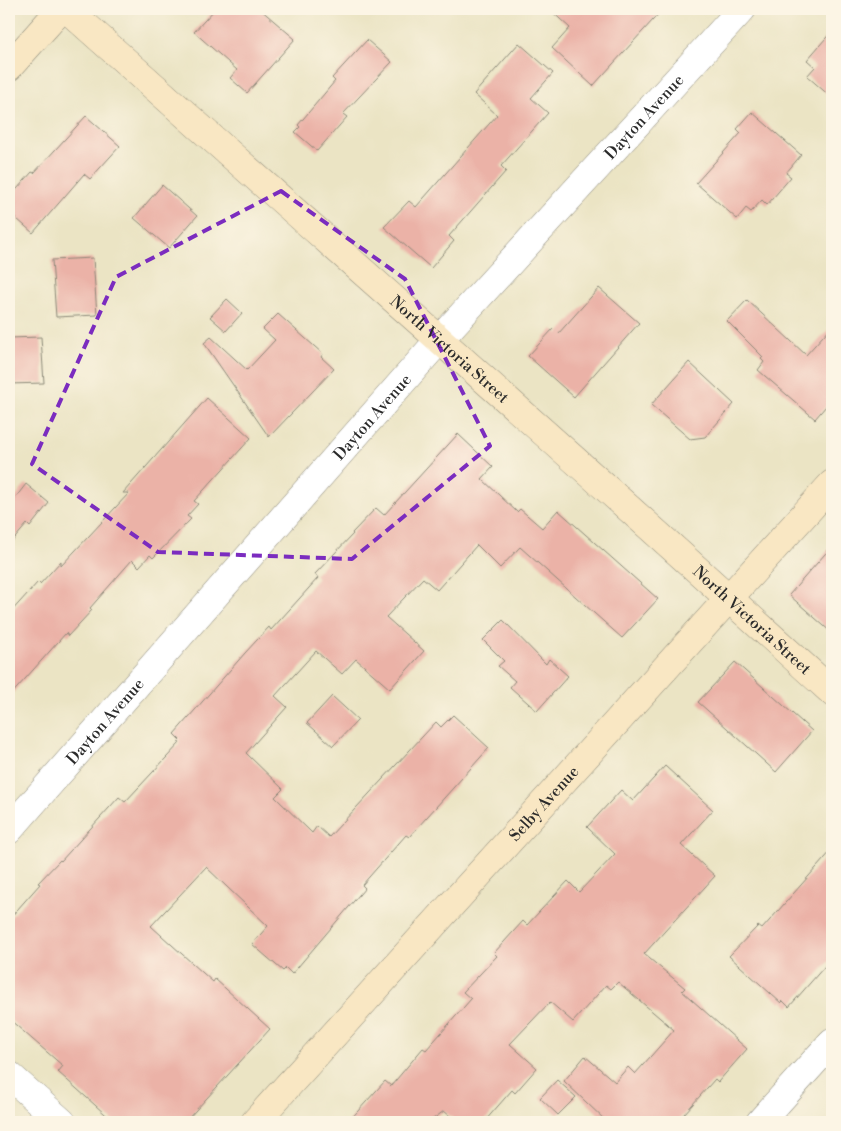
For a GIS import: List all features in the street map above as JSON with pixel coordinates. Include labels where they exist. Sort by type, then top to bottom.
[{"type":"street","points":[[9,66],[61,9]]},
{"type":"street","name":"North Victoria Street","points":[[68,9],[730,598],[832,692]]},
{"type":"street","name":"Dayton Avenue","points":[[9,830],[439,340],[742,9]]},
{"type":"street","name":"Selby Avenue","points":[[255,1122],[832,484]]},
{"type":"street","points":[[760,1122],[832,1042]]},
{"type":"street","points":[[9,1075],[62,1122]]},
{"type":"highlighted area","points":[[281,191],[405,279],[490,446],[352,559],[158,552],[32,464],[116,277]]},
{"type":"building","points":[[215,9],[260,9],[295,39],[247,93],[230,78],[237,70],[194,32]]},
{"type":"building","points":[[549,9],[663,9],[593,86],[552,48],[570,28]]},
{"type":"building","points":[[832,31],[832,98],[807,76],[815,67],[807,60]]},
{"type":"building","points":[[367,40],[392,62],[343,114],[347,117],[317,151],[295,132],[300,127],[298,125],[335,81],[332,78]]},
{"type":"building","points":[[519,43],[553,73],[531,98],[548,113],[501,166],[506,171],[449,236],[454,241],[431,268],[384,227],[409,201],[416,207],[497,115],[474,94]]},
{"type":"building","points":[[752,112],[801,155],[786,173],[791,177],[767,205],[762,200],[751,212],[746,208],[737,219],[696,183],[741,133],[737,129]]},
{"type":"building","points":[[86,116],[120,146],[90,179],[84,174],[33,233],[9,212],[9,198]]},
{"type":"building","points":[[162,185],[197,216],[169,248],[134,218]]},
{"type":"building","points":[[93,258],[97,315],[56,317],[52,260]]},
{"type":"building","points":[[599,288],[639,323],[574,397],[528,356],[553,329],[558,334]]},
{"type":"building","points":[[227,299],[242,313],[226,331],[210,317]]},
{"type":"building","points":[[747,300],[806,355],[832,326],[832,399],[815,419],[758,370],[764,362],[761,359],[763,357],[727,321]]},
{"type":"building","points":[[278,314],[323,354],[321,357],[334,369],[269,437],[204,343],[211,337],[247,370],[275,340],[263,329]]},
{"type":"building","points":[[41,337],[44,383],[9,384],[9,338]]},
{"type":"building","points":[[689,362],[734,404],[705,437],[690,439],[651,405]]},
{"type":"building","points":[[207,398],[251,438],[194,501],[198,504],[187,516],[191,519],[153,558],[150,555],[139,567],[132,560],[90,608],[92,610],[68,636],[66,633],[9,697],[9,614],[38,582],[40,584],[61,561],[61,566],[129,493],[123,493]]},
{"type":"building","points":[[458,434],[493,467],[482,479],[517,512],[520,509],[542,528],[558,510],[658,599],[622,638],[520,547],[500,568],[477,545],[437,590],[423,578],[386,617],[424,651],[390,689],[356,659],[342,674],[316,651],[275,696],[287,707],[246,753],[283,789],[275,797],[312,833],[317,826],[329,837],[436,722],[441,727],[453,715],[489,748],[409,837],[406,835],[362,885],[365,888],[292,974],[286,968],[283,971],[252,944],[268,926],[206,867],[151,926],[213,982],[215,979],[270,1029],[185,1122],[114,1122],[58,1072],[63,1066],[9,1019],[9,919],[40,884],[38,883],[61,861],[119,797],[125,802],[180,743],[178,742],[180,740],[174,734],[269,627],[271,630],[318,578],[315,574],[352,533],[376,508],[384,515]]},
{"type":"building","points":[[26,484],[49,503],[30,527],[27,524],[9,545],[9,506]]},
{"type":"building","points":[[832,546],[832,633],[789,595]]},
{"type":"building","points":[[503,620],[546,664],[549,659],[568,676],[537,711],[510,687],[515,681],[498,666],[504,661],[483,640]]},
{"type":"building","points":[[735,662],[812,731],[776,772],[698,702]]},
{"type":"building","points":[[332,696],[358,720],[333,746],[307,723]]},
{"type":"building","points":[[665,766],[713,810],[681,845],[715,876],[644,954],[685,988],[682,991],[747,1049],[718,1082],[715,1079],[677,1122],[607,1122],[564,1081],[585,1056],[615,1082],[628,1067],[635,1074],[674,1030],[618,982],[611,989],[606,985],[573,1022],[550,1002],[510,1044],[537,1068],[515,1093],[512,1090],[484,1122],[457,1122],[444,1111],[429,1122],[348,1122],[385,1081],[391,1086],[423,1048],[426,1050],[471,999],[463,992],[497,956],[494,953],[523,921],[527,925],[568,881],[579,892],[615,854],[587,827],[621,790],[633,801]]},
{"type":"building","points":[[832,850],[832,958],[789,1007],[783,1001],[781,1003],[729,956],[758,926],[762,929]]},
{"type":"building","points":[[557,1080],[576,1097],[558,1115],[540,1098]]}]
